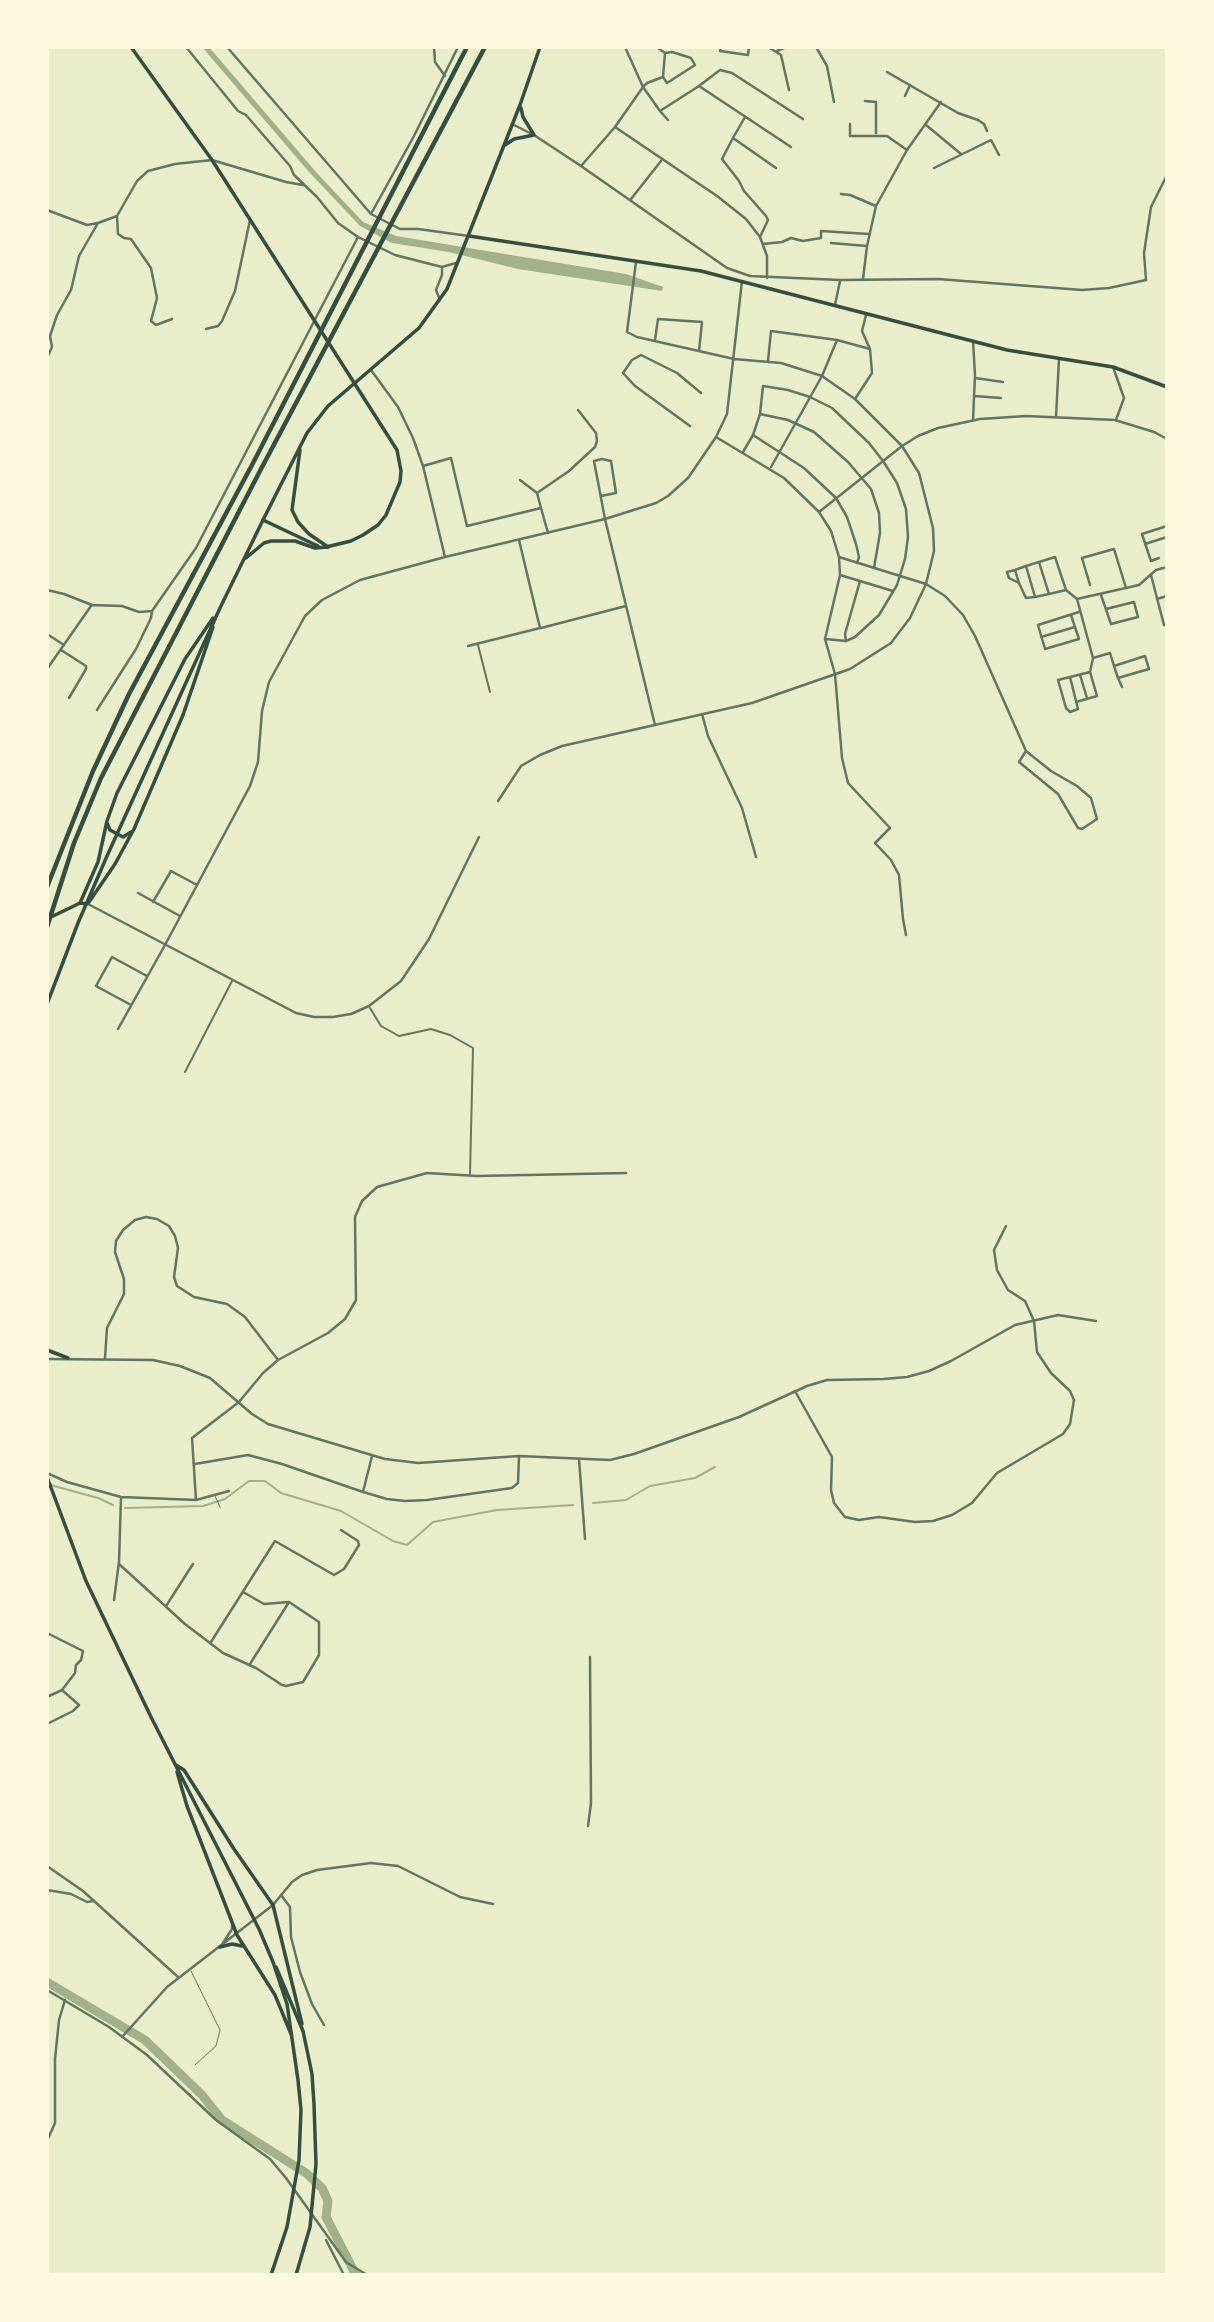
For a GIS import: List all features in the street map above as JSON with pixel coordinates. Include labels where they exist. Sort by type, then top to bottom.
[{"type":"highway","points":[[47,887],[93,771],[129,694],[467,47]]},
{"type":"highway","points":[[47,927],[74,843],[101,778],[485,47]]},
{"type":"main road","points":[[131,47],[212,160],[397,450],[400,482],[392,505],[378,525],[351,541],[328,547],[314,548],[295,541],[271,541],[264,543],[244,560]]},
{"type":"main road","points":[[47,1004],[78,923],[125,817],[220,608],[300,446],[328,406],[419,328],[440,301],[505,145],[540,47]]},
{"type":"main road","points":[[505,145],[514,139],[534,135],[520,106]]},
{"type":"main road","points":[[469,236],[668,265],[742,281],[973,341],[1113,367],[1167,387]]},
{"type":"main road","points":[[300,446],[292,510],[309,534],[328,547]]},
{"type":"main road","points":[[263,520],[316,546],[328,547]]},
{"type":"main road","points":[[80,904],[98,862],[107,821],[117,793],[185,659],[220,608]]},
{"type":"main road","points":[[47,919],[80,904],[88,904],[115,864],[134,829],[183,715],[220,608]]},
{"type":"main road","points":[[107,821],[110,830],[122,837],[134,829]]},
{"type":"main road","points":[[47,1350],[68,1359]]},
{"type":"main road","points":[[47,1475],[86,1581],[282,1976],[303,2031]]},
{"type":"main road","points":[[175,1763],[184,1770],[234,1849],[274,1905],[312,2074],[316,2164],[310,2227],[296,2275]]},
{"type":"main road","points":[[175,1763],[187,1806],[237,1935],[275,1995],[294,2041]]},
{"type":"main road","points":[[220,1947],[237,1944],[245,1948]]},
{"type":"main road","points":[[271,2275],[290,2214],[300,2143],[301,2110],[294,2041],[287,2004],[274,1962]]},
{"type":"street","points":[[186,47],[238,111],[246,115],[264,135],[303,185],[317,197],[338,223],[358,237],[402,257],[442,267],[458,262]]},
{"type":"street","points":[[227,47],[370,214],[400,229],[469,236]]},
{"type":"street","points":[[434,47],[435,62],[445,76]]},
{"type":"street","points":[[370,214],[458,47]]},
{"type":"street","points":[[625,47],[643,87],[668,120]]},
{"type":"street","points":[[721,47],[720,51],[748,55],[749,47]]},
{"type":"street","points":[[768,47],[780,55],[789,90]]},
{"type":"street","points":[[777,51],[786,47]]},
{"type":"street","points":[[816,47],[827,66],[834,102]]},
{"type":"street","points":[[658,48],[665,53],[672,52],[691,58],[697,63],[667,83],[663,77],[665,53]]},
{"type":"street","points":[[660,111],[720,70],[732,73],[803,119]]},
{"type":"street","points":[[887,72],[958,113],[978,120],[984,124],[987,131]]},
{"type":"street","points":[[581,166],[615,127],[647,82],[663,77]]},
{"type":"street","points":[[905,96],[910,85]]},
{"type":"street","points":[[699,86],[790,147]]},
{"type":"street","points":[[865,101],[876,102],[876,135]]},
{"type":"street","points":[[863,279],[869,233],[876,206],[907,150],[941,102]]},
{"type":"street","points":[[746,117],[722,159],[768,220],[760,237]]},
{"type":"street","points":[[513,124],[631,199],[727,268],[750,276],[767,278],[938,279],[1082,290],[1146,280],[1144,253],[1151,207],[1167,175]]},
{"type":"street","points":[[850,124],[850,136],[887,136],[907,150]]},
{"type":"street","points":[[926,125],[962,155]]},
{"type":"street","points":[[615,127],[717,196],[746,219],[763,244],[767,256],[767,278]]},
{"type":"street","points":[[733,138],[776,169]]},
{"type":"street","points":[[934,168],[991,140],[999,155]]},
{"type":"street","points":[[172,319],[156,325],[151,321],[156,298],[150,268],[131,239],[118,234],[117,216],[137,181],[148,171],[175,164],[212,160],[303,185]]},
{"type":"street","points":[[631,199],[662,160]]},
{"type":"street","points":[[841,194],[876,206]]},
{"type":"street","points":[[47,210],[87,225],[117,216]]},
{"type":"street","points":[[206,329],[218,326],[222,321],[235,291],[250,220]]},
{"type":"street","points":[[47,358],[52,347],[50,336],[57,315],[71,290],[79,256],[98,223]]},
{"type":"street","points":[[763,244],[791,238],[803,241],[821,238],[821,231],[869,233]]},
{"type":"street","points":[[97,710],[136,649],[152,611],[196,548],[358,237]]},
{"type":"street","points":[[831,243],[867,246]]},
{"type":"street","points":[[498,801],[521,766],[562,746],[752,703],[850,669],[891,643],[910,618],[926,584],[934,551],[933,528],[919,473],[902,446],[855,399],[822,376],[801,368],[768,361],[734,359],[637,337],[627,332],[636,262]]},
{"type":"street","points":[[440,301],[436,290],[442,267]]},
{"type":"street","points":[[835,305],[840,280]]},
{"type":"street","points":[[118,1029],[250,786],[258,762],[262,711],[269,682],[305,616],[323,600],[360,580],[605,519],[656,503],[668,496],[688,478],[716,437],[727,414],[742,281]]},
{"type":"street","points":[[855,399],[872,373],[870,349],[862,331],[866,314]]},
{"type":"street","points":[[655,340],[658,318],[702,322],[699,351]]},
{"type":"street","points":[[768,361],[771,331],[837,340],[870,349]]},
{"type":"street","points":[[770,468],[822,376],[837,340]]},
{"type":"street","points":[[973,341],[974,420]]},
{"type":"street","points":[[690,426],[635,386],[623,373],[632,360],[641,355],[677,373],[701,393]]},
{"type":"street","points":[[1056,417],[1059,359]]},
{"type":"street","points":[[1113,367],[1124,398],[1115,420]]},
{"type":"street","points":[[370,369],[402,415],[424,466],[445,557]]},
{"type":"street","points":[[975,378],[1003,382]]},
{"type":"street","points":[[743,452],[753,435],[760,414],[763,386],[788,390],[832,408],[883,461],[897,483],[906,509],[908,537],[893,591],[878,615],[855,637],[846,641],[824,639]]},
{"type":"street","points":[[974,396],[1001,398]]},
{"type":"street","points":[[537,493],[569,471],[595,447],[596,433],[578,410]]},
{"type":"street","points":[[760,414],[796,422],[831,445],[871,489],[879,513],[880,533],[874,568]]},
{"type":"street","points":[[819,512],[902,446],[939,428],[974,420],[1003,416],[1115,420],[1154,432],[1167,439]]},
{"type":"street","points":[[753,435],[804,468],[836,498],[847,517],[856,544],[859,557],[857,563]]},
{"type":"street","points":[[716,437],[770,468],[797,490],[819,512],[831,531],[839,557],[840,575],[824,639],[835,674],[842,758],[848,783],[890,828],[875,843],[891,860],[899,875],[902,919],[906,935]]},
{"type":"street","points":[[424,466],[451,458],[467,526],[541,508]]},
{"type":"street","points":[[601,496],[616,493],[611,461],[602,459],[594,461],[605,519],[655,725]]},
{"type":"street","points":[[520,480],[537,493],[548,533]]},
{"type":"street","points":[[1158,558],[1151,561],[1142,534],[1167,526]]},
{"type":"street","points":[[1145,544],[1167,537]]},
{"type":"street","points":[[519,540],[540,628]]},
{"type":"street","points":[[1090,585],[1082,558],[1114,549],[1126,588]]},
{"type":"street","points":[[1019,583],[1009,578],[1007,572],[1055,556],[1066,590],[1077,599],[1093,658],[1090,672],[1097,696],[1076,702]]},
{"type":"street","points":[[839,557],[926,584],[945,596],[963,615],[975,636],[1026,751],[1091,798],[1097,819],[1082,829],[1078,828],[1058,794],[1019,762],[1026,751]]},
{"type":"street","points":[[1039,562],[1049,594]]},
{"type":"street","points":[[1026,566],[1035,597]]},
{"type":"street","points":[[1077,599],[1139,585],[1156,570],[1167,567]]},
{"type":"street","points":[[1014,569],[1026,598],[1066,590]]},
{"type":"street","points":[[840,575],[893,591]]},
{"type":"street","points":[[1151,575],[1164,625],[1167,624]]},
{"type":"street","points":[[846,641],[845,634],[860,581]]},
{"type":"street","points":[[47,590],[92,605],[122,606],[139,612],[152,611]]},
{"type":"street","points":[[1101,595],[1111,624],[1138,617],[1134,602],[1106,609]]},
{"type":"street","points":[[1157,599],[1167,596]]},
{"type":"street","points":[[47,669],[92,605]]},
{"type":"street","points":[[468,646],[626,606]]},
{"type":"street","points":[[1161,612],[1167,610]]},
{"type":"street","points":[[1071,615],[1079,639],[1045,649],[1038,625],[1079,612]]},
{"type":"street","points":[[1041,637],[1075,627]]},
{"type":"street","points":[[47,634],[64,645]]},
{"type":"street","points":[[477,644],[490,692]]},
{"type":"street","points":[[61,650],[86,666],[69,698]]},
{"type":"street","points":[[1093,658],[1110,653],[1122,687]]},
{"type":"street","points":[[1114,666],[1146,656],[1149,668],[1118,678]]},
{"type":"street","points":[[1070,677],[1078,709],[1070,712],[1066,708],[1058,680],[1070,677],[1080,675],[1090,672]]},
{"type":"street","points":[[1080,675],[1087,699]]},
{"type":"street","points":[[702,714],[708,736],[742,808],[756,857]]},
{"type":"street","points":[[88,904],[296,1013],[314,1017],[351,1014],[369,1006],[401,981],[412,966],[429,939],[479,836]]},
{"type":"street","points":[[153,902],[171,871],[197,885]]},
{"type":"street","points":[[138,893],[180,916]]},
{"type":"street","points":[[131,1005],[96,986],[112,957],[147,976]]},
{"type":"street","points":[[185,1072],[232,980]]},
{"type":"street","points":[[369,1006],[381,1026],[399,1036],[431,1029],[450,1035],[473,1048],[470,1175]]},
{"type":"street","points":[[196,1500],[192,1438],[239,1402],[250,1387],[278,1360],[328,1333],[345,1319],[356,1300],[355,1217],[362,1201],[377,1187],[427,1173],[626,1173]]},
{"type":"street","points":[[105,1358],[107,1328],[124,1294],[124,1279],[115,1252],[116,1241],[123,1230],[135,1220],[146,1217],[157,1219],[169,1226],[175,1236],[178,1248],[174,1277],[177,1286],[194,1297],[228,1304],[245,1317],[278,1360]]},
{"type":"street","points":[[794,1391],[832,1457],[831,1490],[834,1503],[845,1517],[859,1520],[879,1517],[915,1522],[952,1516],[972,1503],[997,1473],[1055,1441],[1070,1424],[1074,1400],[1070,1391],[1051,1373],[1037,1352],[1034,1321],[1025,1301],[1008,1290],[997,1270],[994,1251],[1006,1226]]},
{"type":"street","points":[[47,1359],[153,1360],[180,1366],[210,1378],[268,1424],[372,1456],[401,1462],[519,1456],[610,1460],[740,1417],[794,1391],[827,1380],[907,1377],[929,1371],[1015,1325],[1058,1315],[1096,1321]]},
{"type":"street","points":[[195,1464],[248,1455],[387,1499],[427,1500],[512,1488],[518,1483],[519,1456]]},
{"type":"street","points":[[363,1492],[372,1456]]},
{"type":"street","points":[[579,1459],[585,1539]]},
{"type":"street","points":[[47,1475],[121,1497],[196,1500],[229,1491]]},
{"type":"street","points":[[114,1600],[119,1564],[121,1497]]},
{"type":"street","points":[[211,1642],[275,1541],[334,1575],[344,1569],[359,1545],[358,1541],[341,1530]]},
{"type":"street","points":[[119,1564],[185,1624],[223,1653],[286,1686],[303,1682],[317,1660],[320,1622],[289,1602],[264,1604],[243,1592]]},
{"type":"street","points":[[166,1606],[193,1564]]},
{"type":"street","points":[[249,1665],[289,1602]]},
{"type":"street","points":[[47,1697],[62,1690],[75,1673],[83,1651],[48,1634]]},
{"type":"street","points":[[588,1826],[591,1803],[590,1657]]},
{"type":"street","points":[[47,1724],[79,1705],[62,1690]]},
{"type":"street","points":[[122,2036],[178,1978],[274,1905],[292,1882],[317,1870],[382,1863],[398,1866],[460,1897],[493,1904]]},
{"type":"street","points":[[47,1866],[94,1901],[178,1978]]},
{"type":"street","points":[[47,1890],[71,1894],[87,1902],[94,1901]]},
{"type":"street","points":[[281,1895],[290,1907],[291,1937],[300,1972],[315,2011],[324,2025]]},
{"type":"street","points":[[220,1947],[232,1929],[232,1922]]},
{"type":"street","points":[[47,1990],[122,2036],[162,2068],[227,2129],[270,2160],[346,2262],[367,2275]]},
{"type":"street","points":[[47,2141],[55,2123],[55,2059],[59,2020],[65,2000]]},
{"type":"street","points":[[324,2233],[344,2275]]},
{"type":"lane","points":[[215,1496],[220,1507]]},
{"type":"lane","points":[[190,1969],[220,2029],[216,2046],[195,2065]]},
{"type":"shaded area","points":[[202,47],[209,47],[316,172],[363,222],[396,236],[626,274],[663,287],[662,291],[518,269],[449,252],[392,243],[360,226],[309,172]]},
{"type":"waterway","points":[[593,1503],[626,1500],[650,1486],[695,1478],[715,1467]]},
{"type":"waterway","points":[[125,1508],[203,1506],[225,1499],[249,1481],[265,1481],[281,1493],[341,1511],[393,1541],[407,1545],[433,1522],[497,1510],[573,1505]]},
{"type":"waterway","points":[[47,1484],[98,1498],[113,1505]]},
{"type":"waterway","points":[[47,1982],[145,2040],[202,2095],[222,2120],[306,2173],[322,2188],[328,2201],[326,2217],[356,2275]]}]
